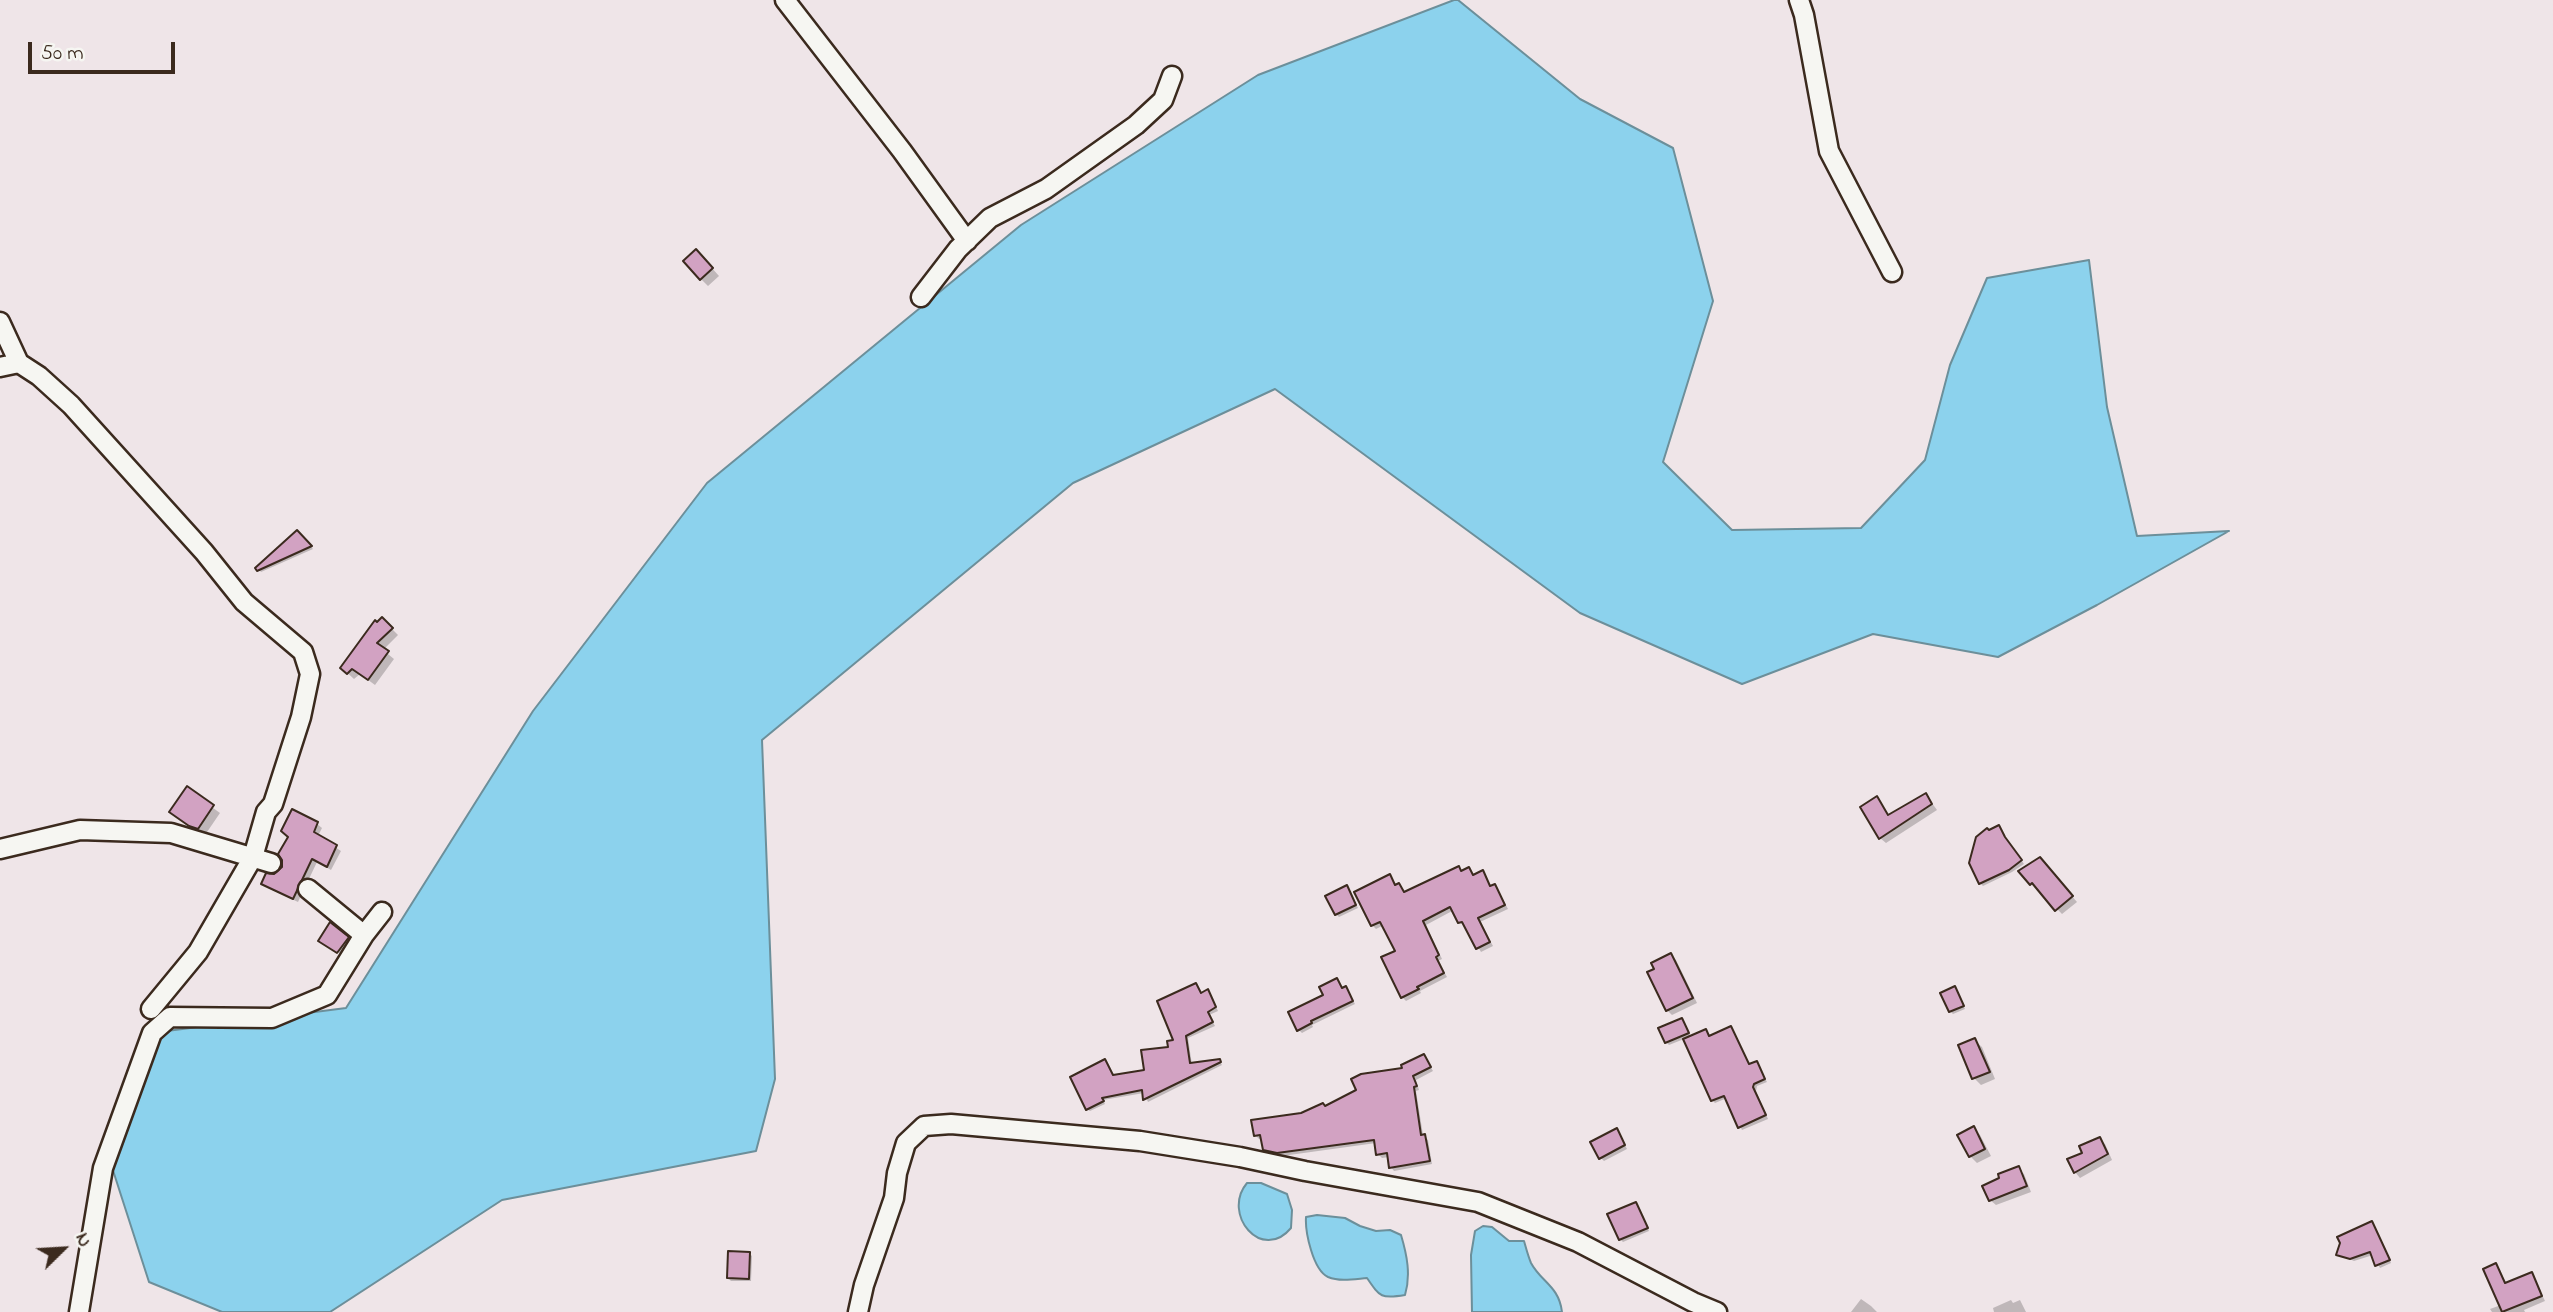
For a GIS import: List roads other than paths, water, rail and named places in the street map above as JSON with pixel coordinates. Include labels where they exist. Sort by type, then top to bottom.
[{"type":"street","points":[[785,0],[902,151],[967,241]]},
{"type":"street","points":[[1799,0],[1829,150],[1892,272]]},
{"type":"street","points":[[921,297],[967,241],[990,218],[1046,189],[1136,125],[1163,100],[1172,76]]},
{"type":"street","points":[[0,322],[19,363],[39,376],[71,405],[204,552],[244,603],[303,652],[310,674],[301,717],[273,804],[266,812],[258,834],[253,857],[198,952],[151,1009]]},
{"type":"street","points":[[0,367],[19,363]]},
{"type":"street","points":[[0,849],[80,830],[171,833],[271,863]]},
{"type":"street","points":[[308,889],[364,935]]},
{"type":"street","points":[[79,1312],[103,1168],[152,1033],[170,1017],[272,1018],[327,995],[364,935],[382,912]]},
{"type":"street","points":[[858,1312],[864,1285],[894,1198],[897,1173],[906,1143],[924,1126],[951,1124],[1140,1141],[1478,1202],[1578,1242],[1717,1312]]},
{"type":"water","points":[[1458,0],[1580,99],[1673,148],[1713,301],[1663,462],[1732,530],[1861,528],[1925,460],[1950,365],[1987,278],[2089,260],[2107,407],[2137,536],[2229,531],[1998,657],[1873,634],[1742,684],[1580,613],[1275,389],[1073,483],[762,740],[775,1079],[756,1151],[502,1200],[330,1312],[222,1312],[149,1282],[109,1158],[159,1032],[346,1008],[533,711],[707,483],[1021,225],[1258,75]]},
{"type":"water","points":[[1247,1183],[1261,1183],[1287,1194],[1292,1210],[1291,1228],[1280,1237],[1268,1240],[1257,1237],[1248,1230],[1239,1208],[1240,1195]]},
{"type":"water","points":[[1317,1215],[1345,1218],[1376,1231],[1390,1230],[1401,1235],[1408,1265],[1405,1295],[1382,1295],[1367,1278],[1337,1279],[1323,1273],[1314,1259],[1306,1224],[1306,1217]]},
{"type":"water","points":[[1483,1226],[1492,1227],[1509,1241],[1524,1241],[1531,1263],[1554,1290],[1562,1312],[1472,1312],[1471,1255],[1475,1231]]}]
